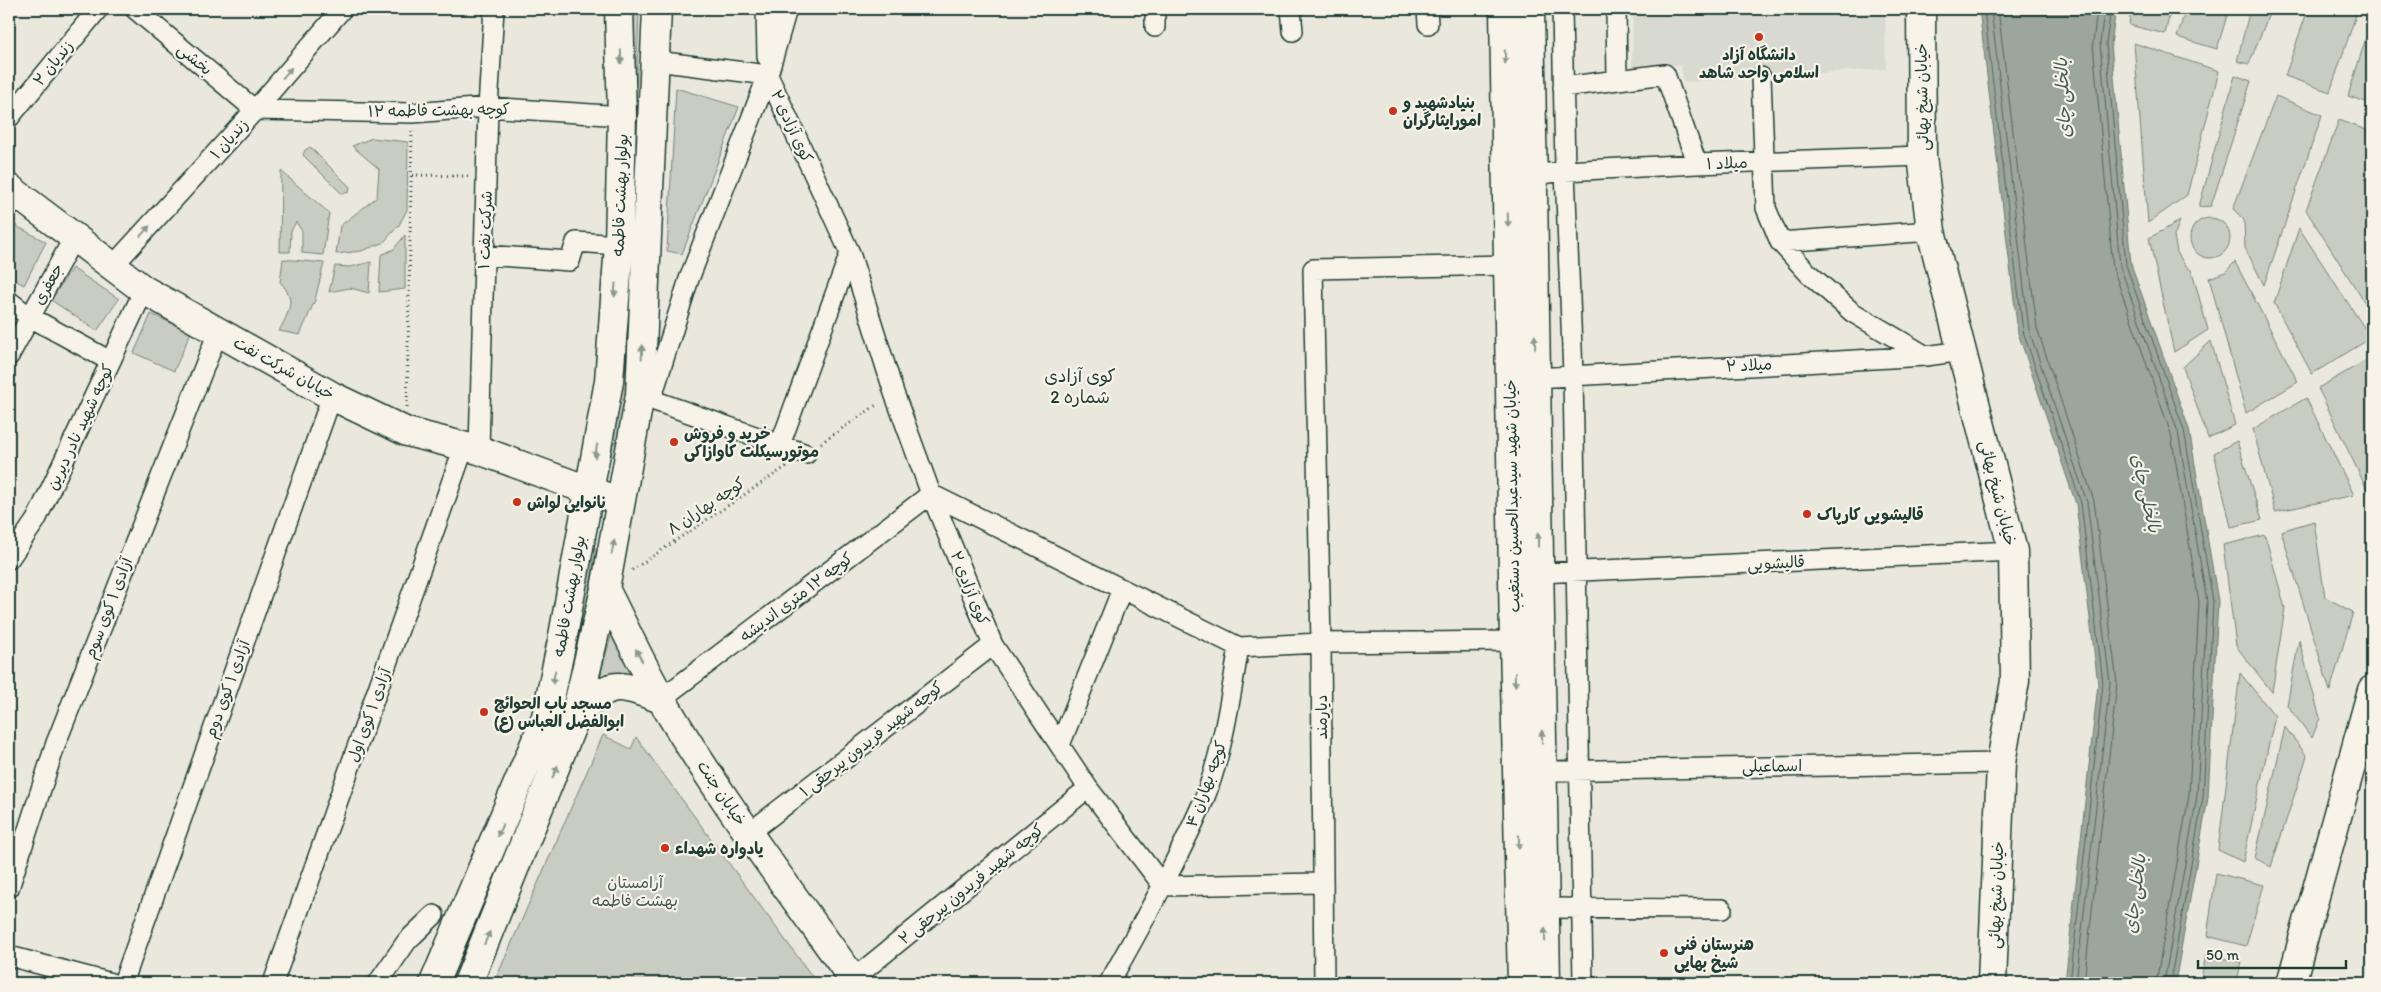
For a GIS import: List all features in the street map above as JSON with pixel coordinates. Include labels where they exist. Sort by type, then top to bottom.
[{"type":"main road","name":"بولوار بهشت فاطمه","points":[[434,983],[546,718],[608,381],[619,245],[622,116],[619,9]]},
{"type":"main road","name":"بولوار بهشت فاطمه","points":[[468,983],[575,718],[646,398],[657,9]]},
{"type":"main road","name":"خیابان شهید سیدعبدالحسین دستغیب","points":[[1504,9],[1514,641],[1522,983]]},
{"type":"main road","name":"خیابان شهید سیدعبدالحسین دستغیب","points":[[1530,9],[1546,983]]},
{"type":"main road","name":"خیابان شیخ بهائی","points":[[1921,9],[1922,156],[1931,231],[2014,551],[2015,682],[2001,763],[1992,983]]},
{"type":"main road","name":"خیابان شرکت نفت","points":[[9,188],[144,290],[332,396],[407,432],[472,448],[588,492],[622,500]]},
{"type":"main road","name":"خیابان جنت","points":[[605,588],[661,699],[749,833],[854,981]]},
{"type":"main road","points":[[575,718],[605,689],[618,686],[633,688],[661,699]]},
{"type":"main road","points":[[2291,983],[2372,690]]},
{"type":"main road","points":[[518,786],[544,796]]},
{"type":"street","name":"زندیان ۲","points":[[9,118],[98,9]]},
{"type":"street","name":"بخشی","points":[[135,9],[255,110]]},
{"type":"street","name":"زندیان ۱","points":[[112,267],[255,110],[342,9]]},
{"type":"street","name":"شرکت نفت ۱","points":[[472,448],[485,255],[488,107],[494,9]]},
{"type":"street","points":[[766,9],[768,75]]},
{"type":"street","points":[[787,9],[768,75],[689,279],[646,398],[806,454]]},
{"type":"street","points":[[1291,9],[1293,31]]},
{"type":"street","points":[[1562,9],[1565,171],[1573,374],[1583,983]]},
{"type":"street","points":[[1616,9],[1617,80]]},
{"type":"street","name":"کوی آزادی ۲","points":[[656,61],[768,75],[850,253],[894,393],[932,494],[993,645],[1088,788],[1163,886]]},
{"type":"street","points":[[1563,86],[1665,74],[1697,164]]},
{"type":"street","points":[[1761,77],[1766,208],[1780,242],[1808,273],[1852,312],[1926,356]]},
{"type":"street","name":"کوچه بهشت فاطمه ۱۲","points":[[255,110],[412,113],[488,107],[622,116]]},
{"type":"street","name":"میلاد ۱","points":[[1533,175],[1565,171],[1697,164],[1922,156]]},
{"type":"street","points":[[1780,242],[1931,231]]},
{"type":"street","name":"جعفری","points":[[9,356],[74,238]]},
{"type":"street","points":[[485,255],[570,261],[576,242],[619,245]]},
{"type":"street","points":[[780,445],[850,253]]},
{"type":"street","name":"دیارمند","points":[[1324,983],[1321,643],[1313,268],[1509,264]]},
{"type":"street","name":"کوچه شهید نادر دیرین","points":[[9,560],[36,520],[144,290]]},
{"type":"street","points":[[9,301],[30,316],[110,362]]},
{"type":"street","name":"آزادی ۱ کوی سوم","points":[[9,888],[56,743],[218,332]]},
{"type":"street","name":"میلاد ۲","points":[[1535,378],[1573,374],[1926,356],[1962,351]]},
{"type":"street","name":"آزادی ۱ کوی دوم","points":[[123,983],[332,396]]},
{"type":"street","name":"آزادی ۱ کوی اول","points":[[273,983],[472,448]]},
{"type":"street","points":[[932,494],[1239,647],[1321,643],[1514,641]]},
{"type":"street","name":"کوچه ۱۲ متری اندیشه","points":[[661,699],[932,494]]},
{"type":"street","name":"قالیشویی","points":[[1539,574],[2014,551]]},
{"type":"street","points":[[1060,745],[1122,589]]},
{"type":"street","name":"کوچه شهید فریدون پیرحقی ۱","points":[[749,833],[993,645]]},
{"type":"street","name":"کوچه بهاران ۴","points":[[1109,983],[1163,886],[1203,800],[1224,734],[1239,647]]},
{"type":"street","name":"اسماعیلی","points":[[1543,771],[2001,763]]},
{"type":"street","name":"کوچه شهید فریدون پیرحقی ۲","points":[[854,981],[1088,788]]},
{"type":"street","points":[[1163,886],[1322,883]]},
{"type":"street","points":[[1545,908],[1722,909]]},
{"type":"street","points":[[378,983],[408,941],[434,915]]},
{"type":"street","points":[[9,956],[111,983]]},
{"type":"path","points":[[407,432],[412,113]]},
{"type":"path","points":[[412,175],[487,177]]},
{"type":"path","name":"کوچه بهاران ۸","points":[[605,588],[894,393]]},
{"type":"shaded area","name":"دانشگاه آزاد اسلامی واحد شاهد","points":[[1633,9],[1885,9],[1886,69],[1683,82],[1681,65],[1632,66]]},
{"type":"green space","points":[[630,9],[639,9],[627,388],[618,445],[614,456],[611,456],[620,388]]},
{"type":"green space","points":[[2131,9],[2171,9],[2165,34],[2129,25]]},
{"type":"green space","points":[[2186,9],[2229,9],[2217,49],[2177,37]]},
{"type":"green space","points":[[2250,9],[2271,9],[2249,64],[2237,61]]},
{"type":"green space","points":[[2308,9],[2358,9],[2330,92],[2285,76]]},
{"type":"green space","points":[[2372,18],[2372,104],[2348,96]]},
{"type":"green space","points":[[2134,43],[2219,71],[2187,195],[2148,223]]},
{"type":"green space","points":[[2235,75],[2251,81],[2211,206],[2199,207]]},
{"type":"green space","points":[[676,88],[739,107],[682,254],[667,251]]},
{"type":"green space","points":[[2276,96],[2322,115],[2264,285],[2245,248],[2244,220],[2233,209]]},
{"type":"green space","points":[[2339,120],[2372,132],[2372,314],[2306,210]]},
{"type":"green space","points":[[372,138],[408,142],[407,210],[399,225],[383,243],[361,251],[336,254],[340,226],[377,197],[379,169],[352,146]]},
{"type":"green space","points":[[310,147],[350,187],[349,192],[342,194],[303,155],[305,150]]},
{"type":"green space","points":[[281,171],[329,213],[323,255],[302,253],[302,231],[296,222],[291,231],[290,252],[280,252]]},
{"type":"green space","points":[[2214,218],[2221,221],[2227,227],[2230,238],[2229,246],[2221,255],[2214,258],[2206,258],[2199,255],[2191,246],[2190,234],[2193,227],[2202,219]]},
{"type":"green space","points":[[2180,221],[2174,236],[2177,252],[2184,264],[2192,271],[2208,330],[2174,352],[2149,238]]},
{"type":"green space","points":[[9,222],[46,242],[24,285],[9,277]]},
{"type":"green space","points":[[2299,228],[2371,338],[2312,374],[2274,303]]},
{"type":"green space","points":[[405,235],[405,289],[379,292],[381,255],[394,249]]},
{"type":"green space","points":[[283,259],[324,263],[315,300],[300,335],[279,331],[290,306],[288,294],[280,282]]},
{"type":"green space","points":[[371,262],[369,293],[350,288],[329,292],[335,266],[350,267]]},
{"type":"green space","points":[[2235,262],[2298,382],[2246,413],[2209,278],[2225,272]]},
{"type":"green space","points":[[72,268],[119,299],[97,331],[51,300]]},
{"type":"green space","points":[[151,314],[191,332],[174,371],[134,353]]},
{"type":"green space","points":[[2211,341],[2235,425],[2208,438],[2183,367]]},
{"type":"green space","points":[[2372,357],[2372,500],[2318,388]]},
{"type":"green space","points":[[2306,398],[2354,495],[2275,512],[2253,429]]},
{"type":"green space","points":[[2237,441],[2262,520],[2231,527],[2214,453]]},
{"type":"green space","points":[[2314,521],[2325,597],[2353,612],[2330,691],[2281,531]]},
{"type":"green space","points":[[2265,535],[2285,608],[2272,692],[2236,646],[2223,545]]},
{"type":"green space","points":[[591,540],[596,549],[572,695],[539,777],[532,774]]},
{"type":"green space","points":[[612,633],[640,680],[628,675],[618,674],[598,682]]},
{"type":"green space","points":[[2299,640],[2320,718],[2312,738],[2287,705]]},
{"type":"green space","points":[[2240,673],[2275,716],[2243,862],[2218,850]]},
{"type":"green space","points":[[2285,727],[2307,756],[2271,867],[2255,858]]},
{"type":"green space","name":"آرامستان بهشت فاطمه","points":[[603,735],[631,749],[636,737],[817,983],[494,983]]},
{"type":"green space","points":[[525,803],[529,806],[456,983],[444,983],[522,804]]},
{"type":"green space","points":[[2216,873],[2264,885],[2246,946],[2207,936]]},
{"type":"green space","points":[[2206,955],[2242,962],[2236,983],[2200,983]]},
{"type":"water","name":"بالخلی چای","points":[[1979,9],[2116,9],[2111,44],[2131,264],[2189,429],[2218,601],[2208,798],[2175,983],[2065,983],[2098,684],[2076,504],[2018,333]]},
{"type":"place","name":"دانشگاه آزاد اسلامی واحد شاهد","points":[[1759,37]]},
{"type":"place","name":"بنیادشهید و امورایثارگران","points":[[1393,111]]},
{"type":"place","name":"خرید و فروش موتورسیکلت کاوازاکی","points":[[674,442]]},
{"type":"place","name":"نانوایی لواش","points":[[517,502]]},
{"type":"place","name":"قالیشویی کارپاک","points":[[1807,514]]},
{"type":"place","name":"مسجد باب الحوائج ابوالفضل العباس (ع)","points":[[484,712]]},
{"type":"place","name":"یادواره شهداء","points":[[665,848]]},
{"type":"place","name":"هنرستان فنی شیخ بهایی","points":[[1664,953]]},
{"type":"district","name":"کوی آزادی شماره 2","points":[[1080,386]]}]
